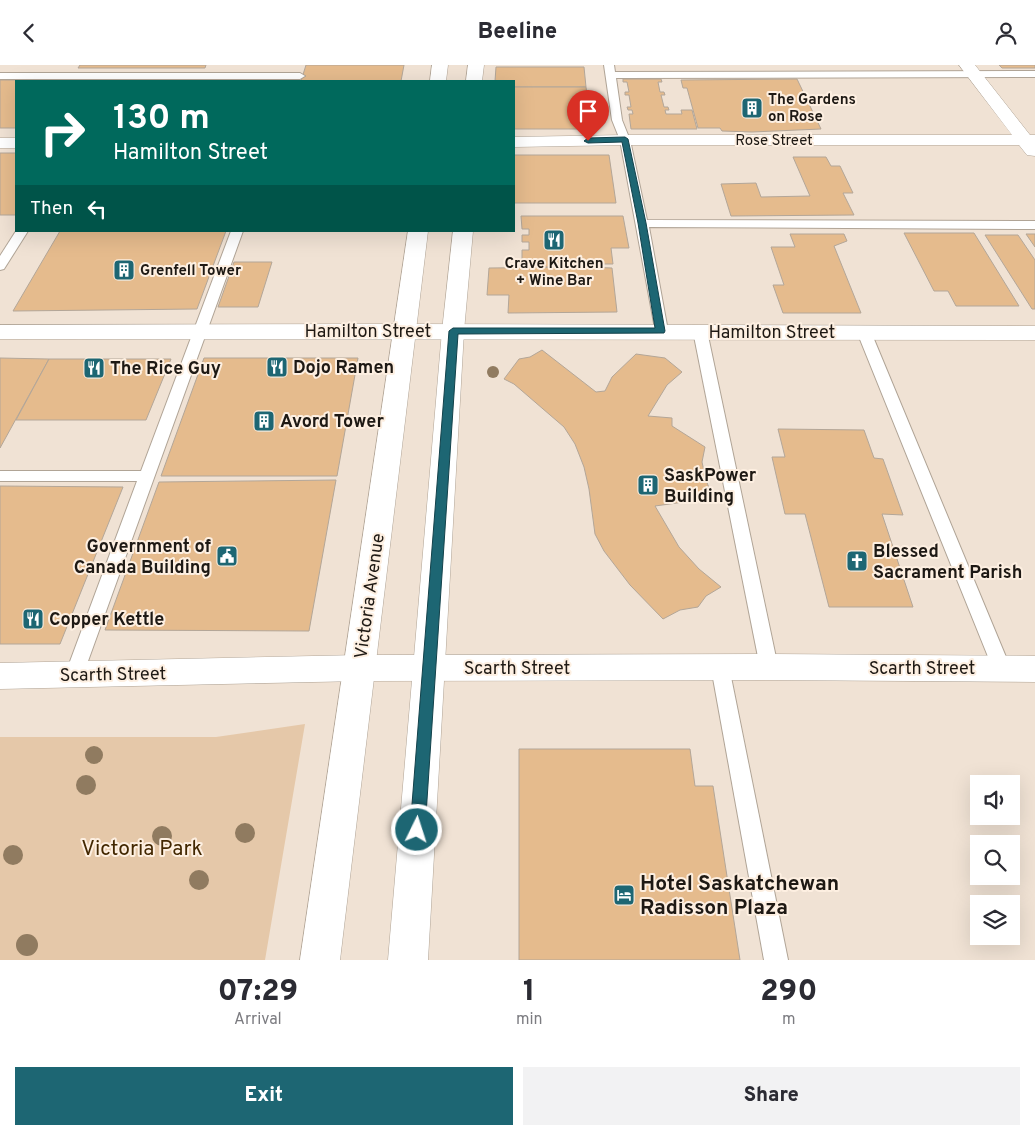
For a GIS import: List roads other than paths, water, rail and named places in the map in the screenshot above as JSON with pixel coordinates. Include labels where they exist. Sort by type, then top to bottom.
[{"type":"street","points":[[438,80],[440,65]]},
{"type":"street","points":[[474,80],[476,65]]},
{"type":"street","points":[[971,70],[1032,145]]},
{"type":"street","name":"Rose Street","points":[[515,142],[625,139],[1032,145]]},
{"type":"street","points":[[0,143],[15,143]]},
{"type":"street","name":"Victoria Avenue","points":[[320,960],[418,232]]},
{"type":"street","points":[[408,960],[453,331],[463,232]]},
{"type":"street","name":"Hamilton Street","points":[[0,332],[700,331],[1035,333]]},
{"type":"street","name":"Scarth Street","points":[[0,676],[360,668],[769,667],[1035,669]]},
{"type":"lane","points":[[0,76],[299,79],[304,65]]},
{"type":"lane","points":[[678,65],[680,75]]},
{"type":"lane","points":[[661,331],[625,139],[617,120],[610,70],[680,75],[971,70],[1035,74]]},
{"type":"lane","points":[[642,223],[1035,225]]},
{"type":"lane","points":[[0,266],[21,232]]},
{"type":"lane","points":[[74,675],[237,232]]},
{"type":"lane","points":[[700,331],[769,667]]},
{"type":"lane","points":[[864,332],[1002,669]]},
{"type":"lane","points":[[0,476],[148,476]]},
{"type":"lane","points":[[720,667],[776,960]]},
{"type":"place","name":"The Gardens on Rose","points":[[752,108]]},
{"type":"place","name":"Crave Kitchen + Wine Bar","points":[[554,240]]},
{"type":"place","name":"Grenfell Tower","points":[[124,270]]},
{"type":"place","name":"Dojo Ramen","points":[[277,367]]},
{"type":"place","name":"The Rice Guy","points":[[94,368]]},
{"type":"place","name":"Avord Tower","points":[[264,421]]},
{"type":"place","name":"SaskPower Building","points":[[648,485]]},
{"type":"place","name":"Government of Canada Building","points":[[227,556]]},
{"type":"place","name":"Blessed Sacrament Parish","points":[[857,561]]},
{"type":"place","name":"Copper Kettle","points":[[33,619]]},
{"type":"place","name":"Hotel Saskatchewan Radisson Plaza","points":[[624,895]]},
{"type":"park label","name":"Victoria Park","points":[[142,848]]}]
